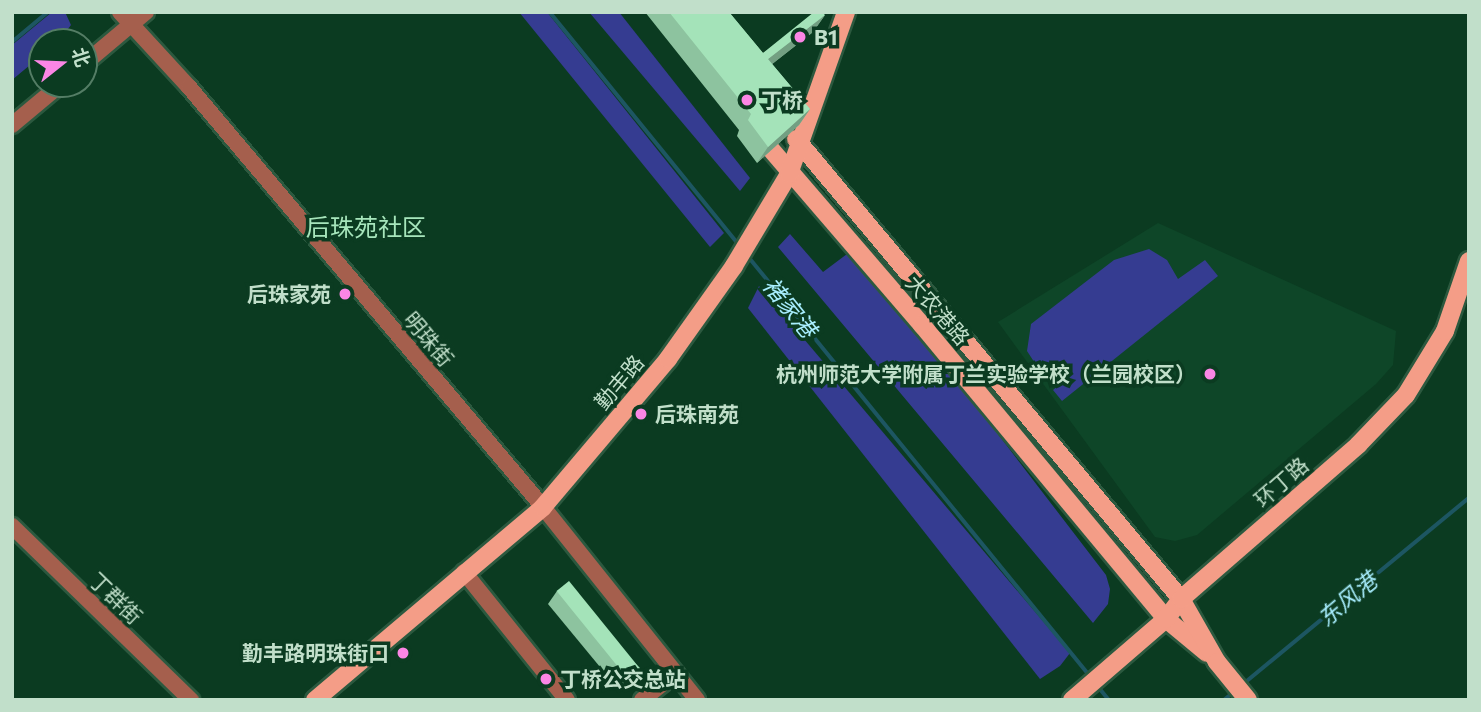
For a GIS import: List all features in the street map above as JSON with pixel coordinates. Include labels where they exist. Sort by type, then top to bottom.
[{"type":"main road","name":"勤丰路","points":[[315,700],[543,507],[668,359],[734,266],[789,174],[846,12]]},
{"type":"main road","name":"大农港路","points":[[746,120],[1166,619],[1217,662]]},
{"type":"main road","name":"大农港路","points":[[784,125],[1181,599],[1217,662],[1248,700]]},
{"type":"main road","name":"环丁路","points":[[1078,695],[1166,619],[1181,599],[1357,445],[1406,395],[1445,331],[1469,261]]},
{"type":"street","points":[[98,49],[126,18],[146,12]]},
{"type":"street","name":"明珠街","points":[[126,18],[543,507],[697,700]]},
{"type":"street","points":[[12,125],[44,98]]},
{"type":"street","name":"丁群街","points":[[12,526],[191,700]]},
{"type":"street","points":[[464,572],[567,700]]},
{"type":"street","points":[[642,700],[676,673]]},
{"type":"shaded area","points":[[52,12],[65,12],[71,25],[69,28],[33,28]]},
{"type":"shaded area","points":[[519,12],[547,12],[724,233],[710,247]]},
{"type":"shaded area","points":[[589,12],[619,12],[750,178],[740,191]]},
{"type":"shaded area","points":[[28,32],[28,67],[12,80],[12,45]]},
{"type":"shaded area","name":"杭州师范大学附属丁兰实验学校（兰园校区）","points":[[1158,223],[1396,331],[1393,365],[1376,384],[1197,535],[1175,541],[1155,537],[998,322]]},
{"type":"shaded area","points":[[790,234],[823,272],[855,248],[1106,575],[1110,589],[1108,604],[1093,623],[778,247]]},
{"type":"shaded area","points":[[1149,249],[1167,260],[1178,279],[1205,260],[1218,276],[1062,401],[1053,390],[1061,383],[1052,382],[1042,374],[1027,351],[1031,324],[1114,260]]},
{"type":"shaded area","points":[[759,286],[1070,653],[1060,666],[1040,679],[748,308]]},
{"type":"building","points":[[669,12],[729,12],[763,53],[814,12],[822,12],[825,15],[768,59],[810,109],[768,147],[748,120],[751,114]]},
{"type":"building","points":[[569,581],[639,668],[627,678],[557,591]]},
{"type":"waterway","points":[[12,42],[48,12]]},
{"type":"waterway","name":"褚家港","points":[[550,12],[741,247]]},
{"type":"waterway","name":"褚家港","points":[[748,256],[1090,676]]},
{"type":"waterway","name":"东风港","points":[[1242,685],[1469,498]]},
{"type":"waterway","name":"褚家港","points":[[1097,685],[1109,700]]},
{"type":"waterway","name":"东风港","points":[[1224,700],[1234,692]]},
{"type":"place","name":"B1","points":[[800,37]]},
{"type":"place","name":"丁桥","points":[[747,100]]},
{"type":"place","name":"后珠家苑","points":[[345,294]]},
{"type":"place","name":"杭州师范大学附属丁兰实验学校（兰园校区）","points":[[1210,374]]},
{"type":"place","name":"后珠南苑","points":[[641,414]]},
{"type":"place","name":"勤丰路明珠街口","points":[[403,653]]},
{"type":"place","name":"丁桥公交总站","points":[[546,679]]},
{"type":"district","name":"后珠苑社区","points":[[366,227]]}]
